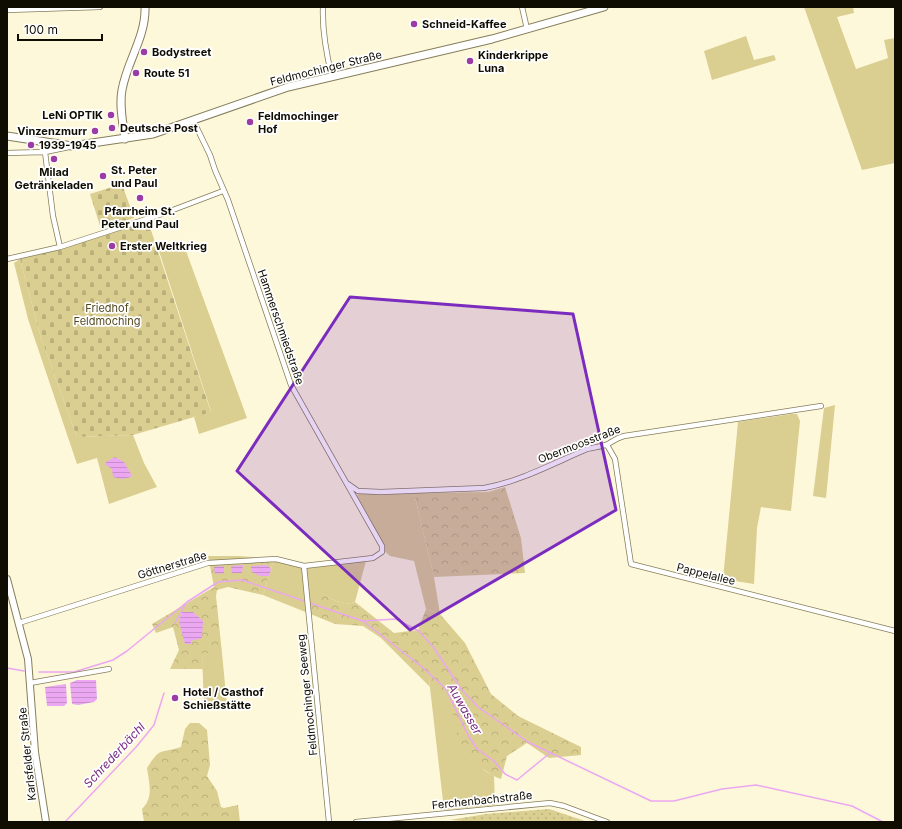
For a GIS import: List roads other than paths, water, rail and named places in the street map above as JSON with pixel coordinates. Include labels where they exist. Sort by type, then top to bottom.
[{"type":"main road","points":[[125,139],[122,91],[142,34],[144,7]]},
{"type":"main road","name":"Feldmochinger Straße","points":[[7,136],[72,146],[153,134],[288,87],[452,49],[604,7]]},
{"type":"street","points":[[7,10],[26,8],[100,7]]},
{"type":"street","points":[[323,7],[322,27],[332,77]]},
{"type":"street","points":[[522,7],[528,29]]},
{"type":"street","name":"Hammerschmiedstraße","points":[[193,120],[210,155],[223,191],[228,200],[290,385],[382,546],[382,552]]},
{"type":"street","points":[[7,152],[45,152],[72,146]]},
{"type":"street","points":[[45,152],[53,216],[60,247]]},
{"type":"street","points":[[7,259],[60,247],[165,213],[223,191]]},
{"type":"street","name":"Obermoosstraße","points":[[346,483],[358,490],[381,492],[484,488],[496,486],[591,448],[607,445],[615,439],[624,436],[821,406]]},
{"type":"street","name":"Pappelallee","points":[[607,445],[615,459],[631,564],[895,631]]},
{"type":"street","name":"Göttnerstraße","points":[[19,623],[208,563],[276,559],[304,566],[373,558],[382,552]]},
{"type":"street","name":"Feldmochinger Seeweg","points":[[304,566],[306,599],[329,822]]},
{"type":"street","name":"Karlsfelder Straße","points":[[7,579],[28,659],[35,752],[46,822]]},
{"type":"street","points":[[30,683],[109,669]]},
{"type":"street","name":"Ferchenbachstraße","points":[[356,822],[550,803],[564,806],[607,822]]},
{"type":"waterway","points":[[39,672],[74,672],[113,660],[127,651],[187,602],[218,582],[242,580],[363,621],[396,619],[419,631],[434,648],[461,689],[478,707],[528,742],[651,801],[674,801],[722,789],[756,785],[852,806],[883,822]]},
{"type":"waterway","name":"Schrederbächl","points":[[175,623],[186,603]]},
{"type":"waterway","name":"Auwasser","points":[[363,621],[422,667],[446,689],[468,735],[477,749],[494,761],[505,774],[517,780],[550,753]]},
{"type":"waterway","points":[[7,668],[24,671]]},
{"type":"waterway","name":"Schrederbächl","points":[[65,822],[137,746],[154,725],[164,693]]},
{"type":"place","name":"Schneid-Kaffee","points":[[414,24]]},
{"type":"place","name":"Bodystreet","points":[[144,52]]},
{"type":"place","name":"Kinderkrippe Luna","points":[[470,61]]},
{"type":"place","name":"Route 51","points":[[136,73]]},
{"type":"place","name":"LeNi OPTIK","points":[[111,115]]},
{"type":"place","name":"Feldmochinger Hof","points":[[250,122]]},
{"type":"place","name":"Deutsche Post","points":[[112,128]]},
{"type":"place","name":"Vinzenzmurr","points":[[95,131]]},
{"type":"place","name":"1939-1945","points":[[31,145]]},
{"type":"place","name":"Milad Getränkeladen","points":[[54,159]]},
{"type":"place","name":"St. Peter und Paul","points":[[103,176]]},
{"type":"place","name":"Pfarrheim St. Peter und Paul","points":[[140,198]]},
{"type":"place","name":"Erster Weltkrieg","points":[[112,246]]},
{"type":"place","name":"Hotel / Gasthof Schießstätte","points":[[175,698]]},
{"type":"park label","name":"Friedhof Feldmoching","points":[[107,314]]}]
